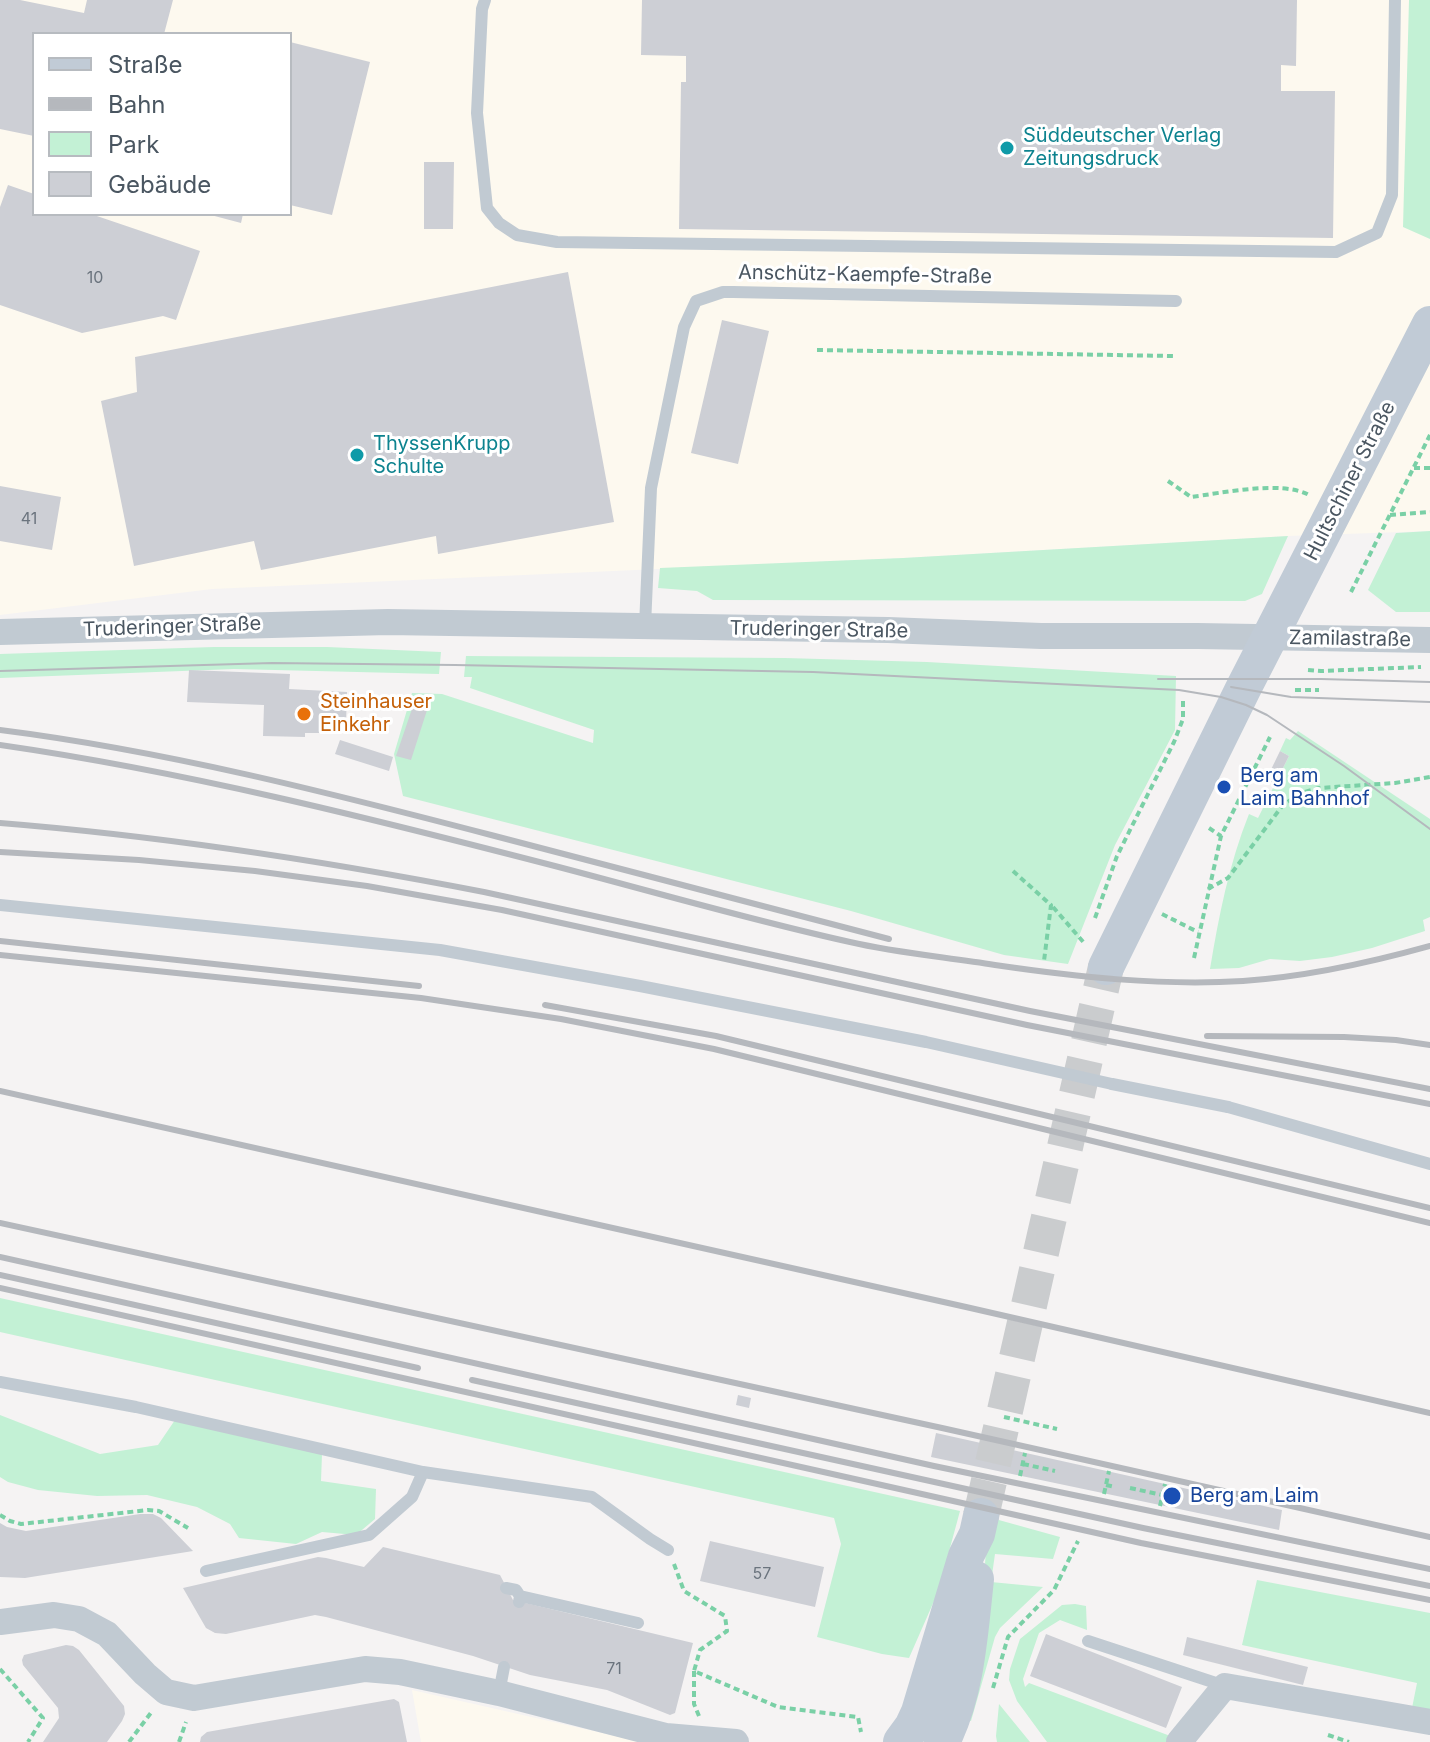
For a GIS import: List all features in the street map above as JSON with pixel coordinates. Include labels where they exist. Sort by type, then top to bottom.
[{"type":"main road","name":"Hultschiner Straße","points":[[1270,637],[1430,324]]},
{"type":"main road","points":[[1095,956],[1270,637]]},
{"type":"main road","points":[[901,1742],[919,1712],[966,1556],[979,1525],[966,1664],[942,1742]]},
{"type":"street","name":"Truderinger Straße","points":[[0,632],[351,622],[888,630],[1041,636],[1270,637]]},
{"type":"street","name":"Zamilastraße","points":[[1270,637],[1430,640]]},
{"type":"street","points":[[0,1622],[54,1615],[79,1619],[107,1634],[166,1692],[194,1698],[365,1669],[502,1680],[666,1736],[736,1742]]},
{"type":"street","points":[[1179,1742],[1225,1686],[1430,1722]]},
{"type":"lane","points":[[485,0],[477,113],[487,208],[499,223],[517,235],[557,242],[1336,252],[1377,233],[1392,195],[1395,0]]},
{"type":"lane","name":"Anschütz-Kaempfe-Straße","points":[[645,627],[651,488],[684,327],[696,301],[723,292],[1176,301]]},
{"type":"lane","points":[[0,905],[440,950],[640,986],[911,1039],[1228,1107],[1430,1164]]},
{"type":"lane","points":[[0,1382],[136,1407],[423,1472],[592,1497],[668,1550]]},
{"type":"lane","points":[[206,1571],[369,1535],[412,1497],[423,1472]]},
{"type":"lane","points":[[506,1588],[516,1590],[520,1599],[638,1623]]},
{"type":"lane","points":[[1088,1641],[1225,1686]]},
{"type":"path","points":[[817,350],[1174,356]]},
{"type":"path","points":[[1351,592],[1430,435]]},
{"type":"path","points":[[1414,468],[1430,468]]},
{"type":"path","points":[[1168,481],[1191,497],[1272,488],[1302,491],[1314,500]]},
{"type":"path","points":[[1390,515],[1430,512]]},
{"type":"path","points":[[1308,670],[1430,666]]},
{"type":"path","points":[[1295,690],[1319,690]]},
{"type":"path","points":[[1106,886],[1117,856],[1174,742],[1183,719],[1183,699]]},
{"type":"path","points":[[1194,958],[1221,836],[1270,737]]},
{"type":"path","points":[[1208,889],[1228,878],[1283,805],[1301,793],[1319,788],[1395,783],[1430,777]]},
{"type":"path","points":[[1209,828],[1221,836]]},
{"type":"path","points":[[1013,871],[1051,905],[1095,956]]},
{"type":"path","points":[[1044,961],[1051,905]]},
{"type":"path","points":[[1004,1417],[1057,1429]]},
{"type":"path","points":[[1020,1476],[1025,1453]]},
{"type":"path","points":[[1023,1464],[1055,1471]]},
{"type":"path","points":[[1104,1494],[1109,1471]]},
{"type":"path","points":[[1160,1506],[1165,1484]]},
{"type":"path","points":[[1106,1485],[1115,1487]]},
{"type":"path","points":[[1130,1488],[1162,1495]]},
{"type":"path","points":[[0,1515],[21,1524],[148,1510],[159,1511],[188,1528]]},
{"type":"path","points":[[990,1698],[1008,1637],[1054,1590],[1078,1541]]},
{"type":"path","points":[[668,1550],[684,1591],[725,1616],[727,1631],[700,1650],[694,1671],[694,1704],[697,1712]]},
{"type":"path","points":[[0,1669],[43,1718],[28,1742]]},
{"type":"path","points":[[694,1671],[778,1707],[858,1717],[861,1732]]},
{"type":"path","points":[[129,1742],[166,1692]]},
{"type":"path","points":[[1328,1735],[1349,1742]]},
{"type":"shaded area","points":[[0,0],[1430,0],[1430,531],[212,589],[0,615]]},
{"type":"shaded area","points":[[412,1690],[642,1742],[421,1742]]},
{"type":"green space","points":[[1409,0],[1430,0],[1430,239],[1403,227]]},
{"type":"green space","points":[[1430,531],[1430,612],[1396,612],[1368,590],[1396,533]]},
{"type":"green space","points":[[1288,536],[1262,594],[1245,601],[713,600],[697,591],[658,588],[660,568]]},
{"type":"green space","points":[[214,647],[327,647],[441,652],[439,674],[234,669],[0,678],[0,654]]},
{"type":"green space","points":[[466,656],[927,662],[1176,676],[1175,730],[1115,845],[1068,964],[1004,955],[851,911],[403,796],[394,754],[412,693],[442,694],[593,743],[594,730],[470,688],[472,677],[464,677]]},
{"type":"green space","points":[[1298,731],[1430,819],[1430,917],[1423,920],[1425,931],[1332,957],[1300,961],[1270,959],[1239,968],[1210,969],[1225,890],[1249,814],[1258,818],[1289,756],[1280,751],[1286,738],[1290,740]]},
{"type":"green space","points":[[0,1298],[960,1511],[938,1592],[909,1658],[882,1654],[817,1637],[841,1544],[834,1518],[0,1332]]},
{"type":"green space","points":[[0,1415],[100,1454],[158,1445],[175,1420],[322,1454],[321,1481],[376,1489],[375,1519],[356,1535],[322,1532],[296,1544],[239,1538],[230,1524],[197,1507],[147,1495],[97,1496],[38,1490],[8,1482],[0,1477]]},
{"type":"green space","points":[[988,1517],[1060,1537],[1053,1559],[995,1554],[991,1582],[1043,1587],[1000,1628],[995,1637],[971,1721],[963,1720],[982,1611]]},
{"type":"green space","points":[[1257,1580],[1430,1613],[1430,1712],[1412,1708],[1417,1683],[1242,1645]]},
{"type":"green space","points":[[1062,1605],[1086,1606],[1087,1630],[1060,1620],[1039,1633],[1023,1679],[1025,1687],[1029,1683],[1173,1737],[1170,1742],[1047,1742],[1017,1701],[1009,1680],[1020,1639]]},
{"type":"green space","points":[[999,1704],[1030,1742],[997,1742]]},
{"type":"building","points":[[0,0],[20,0],[84,13],[87,0],[173,0],[165,32],[32,32],[32,136],[0,129]]},
{"type":"building","name":"Süddeutscher Verlag Zeitungsdruck","points":[[642,0],[1297,0],[1296,66],[1281,65],[1281,91],[1335,91],[1333,238],[679,229],[681,82],[686,82],[686,56],[641,55]]},
{"type":"building","points":[[292,42],[370,62],[332,215],[292,205]]},
{"type":"building","points":[[424,162],[454,162],[453,229],[424,229]]},
{"type":"building","points":[[8,185],[32,193],[32,216],[97,216],[200,251],[176,320],[163,316],[82,333],[0,305],[0,207]]},
{"type":"building","points":[[215,216],[243,216],[241,223]]},
{"type":"building","name":"ThyssenKrupp Schulte","points":[[568,272],[614,522],[438,554],[436,536],[261,570],[254,541],[134,566],[101,401],[137,392],[135,357]]},
{"type":"building","points":[[722,320],[769,331],[738,464],[691,453]]},
{"type":"building","points":[[0,486],[61,497],[52,550],[0,541]]},
{"type":"building","points":[[189,670],[290,674],[289,689],[347,692],[346,723],[320,722],[319,733],[305,733],[305,737],[263,736],[264,705],[187,702]]},
{"type":"building","points":[[415,700],[429,704],[411,760],[396,756]]},
{"type":"building","points":[[340,740],[393,757],[389,771],[335,754]]},
{"type":"building","points":[[1280,751],[1289,756],[1274,786],[1265,782]]},
{"type":"building","points":[[738,1395],[751,1398],[749,1408],[736,1405]]},
{"type":"building","points":[[936,1433],[1282,1510],[1279,1530],[931,1457]]},
{"type":"building","points":[[153,1514],[161,1518],[193,1551],[25,1578],[0,1577],[0,1523],[26,1531]]},
{"type":"building","points":[[710,1541],[824,1567],[815,1607],[700,1581]]},
{"type":"building","points":[[383,1547],[500,1575],[513,1600],[693,1643],[675,1713],[670,1715],[607,1690],[530,1675],[473,1656],[315,1615],[226,1634],[215,1633],[206,1628],[183,1588],[318,1557],[364,1567]]},
{"type":"building","points":[[1046,1634],[1182,1687],[1166,1728],[1030,1676]]},
{"type":"building","points":[[1187,1637],[1308,1667],[1303,1685],[1183,1655]]},
{"type":"building","points":[[66,1645],[79,1650],[124,1706],[122,1721],[107,1742],[43,1742],[59,1718],[58,1708],[22,1660],[24,1655]]},
{"type":"building","points":[[394,1699],[399,1702],[407,1742],[200,1742],[207,1732]]},
{"type":"tunnel","points":[[981,1516],[1106,967]]},
{"type":"tram line","points":[[0,671],[272,663],[455,665],[813,672],[1179,690],[1221,697],[1267,715],[1430,829]]},
{"type":"tram line","points":[[1158,679],[1430,682]]},
{"type":"tram line","points":[[1231,687],[1291,697],[1430,702]]},
{"type":"railway","points":[[0,730],[124,749],[309,789],[889,939]]},
{"type":"railway","points":[[0,745],[139,769],[346,813],[738,915],[904,952],[1088,977],[1212,982],[1291,976],[1430,946]]},
{"type":"railway","points":[[0,823],[182,842],[484,892],[1030,1011],[1430,1089]]},
{"type":"railway","points":[[0,852],[139,860],[367,886],[502,910],[1027,1025],[1430,1104]]},
{"type":"railway","points":[[0,941],[419,986]]},
{"type":"railway","points":[[0,955],[421,998],[561,1019],[714,1049],[1430,1223]]},
{"type":"railway","points":[[545,1005],[716,1036],[1430,1208]]},
{"type":"railway","points":[[1207,1036],[1344,1037],[1430,1045]]},
{"type":"railway","points":[[0,1091],[1430,1413]]},
{"type":"railway","points":[[0,1223],[1430,1537]]},
{"type":"railway","points":[[0,1257],[934,1466],[1430,1569]]},
{"type":"railway","points":[[0,1275],[418,1368]]},
{"type":"railway","points":[[0,1288],[1141,1543],[1430,1600]]},
{"type":"railway","points":[[472,1380],[1143,1528],[1430,1586]]},
{"type":"place","name":"Süddeutscher Verlag Zeitungsdruck","points":[[1007,148]]},
{"type":"place","name":"ThyssenKrupp Schulte","points":[[357,455]]},
{"type":"place","name":"Steinhauser Einkehr","points":[[304,714]]},
{"type":"place","name":"Berg am Laim Bahnhof","points":[[1224,787]]},
{"type":"place","name":"Berg am Laim","points":[[1172,1496]]}]
